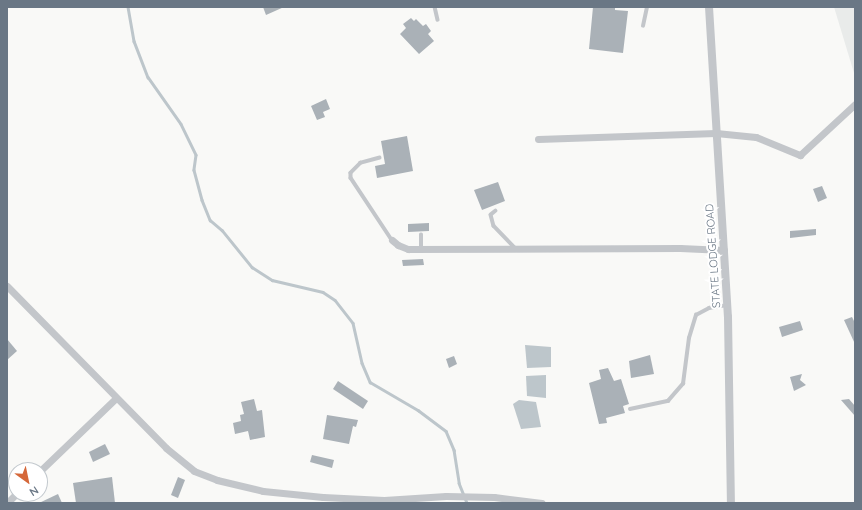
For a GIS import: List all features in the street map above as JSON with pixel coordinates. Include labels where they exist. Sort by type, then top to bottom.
[{"type":"street","name":"STATE LODGE ROAD","points":[[709,7],[727,305],[730,503]]},
{"type":"street","points":[[538,138],[716,134],[756,137],[800,155],[855,104]]},
{"type":"street","points":[[392,240],[398,245],[408,249],[680,248],[724,250]]},
{"type":"street","points":[[7,286],[166,448],[194,471],[234,486],[323,497],[384,500],[473,497],[542,503]]},
{"type":"street","points":[[48,463],[116,398]]},
{"type":"lane","points":[[435,7],[438,20]]},
{"type":"lane","points":[[643,26],[647,7]]},
{"type":"lane","points":[[380,158],[362,163],[351,172],[351,178],[392,240]]},
{"type":"lane","points":[[496,211],[491,215],[494,226],[515,248]]},
{"type":"lane","points":[[421,235],[421,249]]},
{"type":"lane","points":[[630,410],[668,401],[683,384],[689,338],[696,315],[709,308],[727,305]]},
{"type":"shaded area","points":[[834,7],[855,7],[855,74],[854,73]]},
{"type":"shaded area","points":[[525,345],[551,347],[551,367],[527,368]]},
{"type":"shaded area","points":[[546,375],[546,398],[527,396],[526,376]]},
{"type":"shaded area","points":[[519,400],[536,402],[541,427],[521,429],[513,404]]},
{"type":"building","points":[[263,7],[284,7],[266,15]]},
{"type":"building","points":[[593,7],[615,7],[615,10],[628,11],[623,53],[589,49]]},
{"type":"building","points":[[411,18],[414,21],[416,19],[423,26],[426,24],[431,31],[428,34],[434,41],[419,54],[400,34],[406,28],[403,24]]},
{"type":"building","points":[[326,99],[330,109],[323,112],[325,117],[317,120],[311,106]]},
{"type":"building","points":[[407,136],[413,171],[377,178],[375,166],[385,164],[381,141]]},
{"type":"building","points":[[498,182],[505,201],[482,210],[474,190]]},
{"type":"building","points":[[822,186],[827,198],[818,202],[813,189]]},
{"type":"building","points":[[429,223],[429,231],[408,232],[408,224]]},
{"type":"building","points":[[816,229],[816,235],[790,238],[790,231]]},
{"type":"building","points":[[423,259],[424,265],[403,266],[402,260]]},
{"type":"building","points":[[852,317],[855,323],[855,344],[844,320]]},
{"type":"building","points":[[800,321],[803,330],[782,337],[779,327]]},
{"type":"building","points":[[7,339],[17,351],[7,360]]},
{"type":"building","points":[[650,355],[654,374],[631,378],[629,361]]},
{"type":"building","points":[[454,356],[457,364],[449,368],[446,359]]},
{"type":"building","points":[[608,368],[614,381],[621,379],[629,404],[623,406],[625,413],[606,418],[607,423],[599,424],[589,383],[601,379],[599,370]]},
{"type":"building","points":[[802,374],[800,380],[806,385],[794,391],[790,377]]},
{"type":"building","points":[[338,381],[368,401],[363,409],[333,389]]},
{"type":"building","points":[[254,399],[257,411],[262,410],[265,437],[250,440],[248,431],[235,434],[233,423],[241,421],[240,415],[244,414],[241,402]]},
{"type":"building","points":[[849,399],[855,406],[855,416],[841,400]]},
{"type":"building","points":[[327,415],[358,420],[356,427],[353,426],[349,444],[323,439]]},
{"type":"building","points":[[105,444],[110,454],[93,462],[89,452]]},
{"type":"building","points":[[312,455],[334,460],[332,468],[310,462]]},
{"type":"building","points":[[112,477],[115,503],[76,503],[73,483]]},
{"type":"building","points":[[178,477],[185,480],[178,498],[171,495]]},
{"type":"building","points":[[58,494],[62,503],[39,503],[48,502],[48,499]]},
{"type":"waterway","points":[[128,7],[134,41],[148,77],[181,124],[196,155],[194,170],[202,200],[210,220],[222,230],[252,267],[272,280],[323,292],[335,300],[353,323],[362,363],[370,382],[418,410],[446,431],[454,450],[459,483],[467,503]]}]
